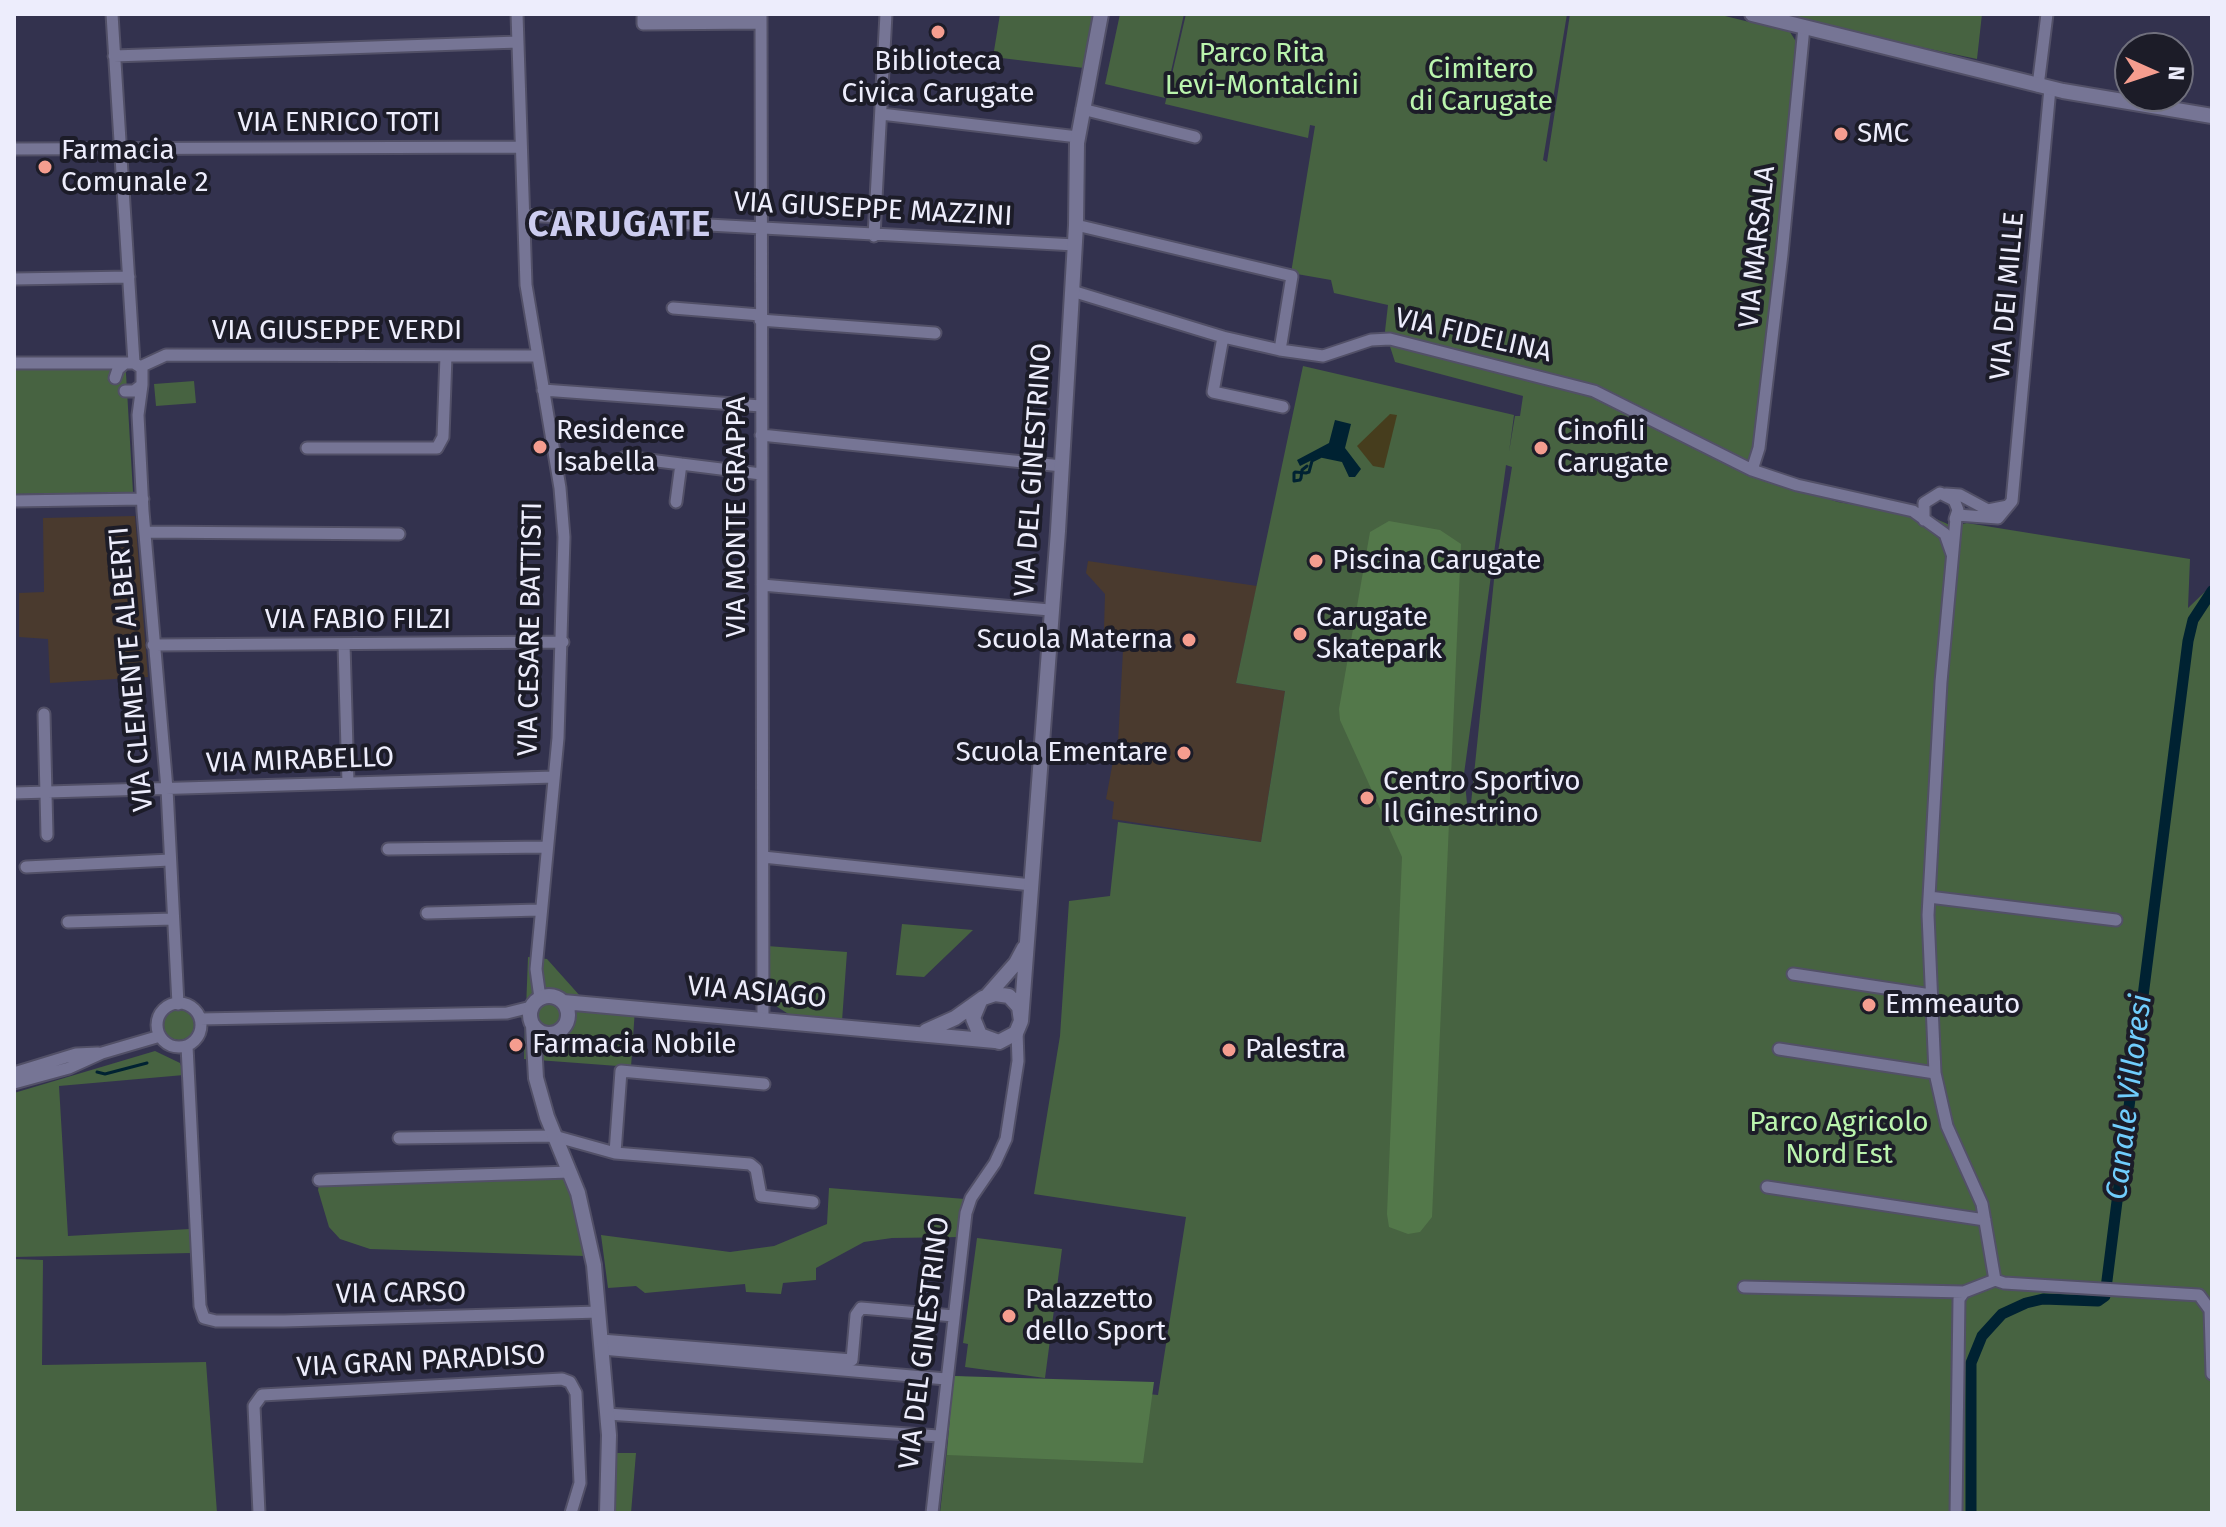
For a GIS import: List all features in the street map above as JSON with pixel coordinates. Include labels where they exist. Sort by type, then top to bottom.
[{"type":"street","points":[[90,362],[104,368],[125,391],[134,391],[142,385],[144,377],[133,364],[112,14]]},
{"type":"street","name":"VIA CESARE BATTISTI","points":[[517,14],[526,285],[563,517],[563,642],[554,777],[539,910],[534,1013],[536,1078],[587,1226],[599,1312],[607,1414],[607,1513]]},
{"type":"street","points":[[874,236],[886,14]]},
{"type":"street","points":[[1072,291],[1078,137],[1101,14]]},
{"type":"street","points":[[1752,14],[2044,87],[2212,116]]},
{"type":"street","name":"VIA DEI MILLE","points":[[2009,506],[2015,488],[2047,14]]},
{"type":"street","points":[[643,17],[761,18],[643,24],[643,17]]},
{"type":"street","name":"VIA MONTE GRAPPA","points":[[761,18],[763,1020]]},
{"type":"street","name":"VIA MARSALA","points":[[1752,470],[1759,448],[1782,254],[1804,27]]},
{"type":"street","points":[[114,56],[518,42]]},
{"type":"street","points":[[1082,109],[1195,137]]},
{"type":"street","points":[[881,114],[1078,137]]},
{"type":"street","name":"VIA ENRICO TOTI","points":[[14,149],[521,147]]},
{"type":"street","name":"VIA GIUSEPPE MAZZINI","points":[[525,215],[1075,245]]},
{"type":"street","points":[[1076,225],[1292,276],[1280,350]]},
{"type":"street","points":[[14,279],[129,277]]},
{"type":"street","name":"VIA FIDELINA","points":[[1072,291],[1223,337],[1280,350],[1323,356],[1371,340],[1390,339],[1594,391],[1752,470],[1797,485],[1913,511],[1935,528]]},
{"type":"street","name":"VIA DEL GINESTRINO","points":[[932,1513],[967,1210],[1004,1146],[1016,1077],[1016,1034],[1032,885],[1072,291]]},
{"type":"street","points":[[673,308],[935,333]]},
{"type":"street","points":[[1223,337],[1213,392],[1283,407]]},
{"type":"street","name":"VIA GIUSEPPE VERDI","points":[[14,363],[133,364],[166,355],[537,356]]},
{"type":"street","points":[[307,448],[428,450],[440,445],[446,356]]},
{"type":"street","points":[[115,378],[118,369],[133,364]]},
{"type":"street","name":"VIA CLEMENTE ALBERTI","points":[[142,385],[138,415],[153,645],[167,789],[178,1004]]},
{"type":"street","points":[[543,390],[761,406]]},
{"type":"street","name":"VIA CLEMENTE ALBERTI","points":[[125,391],[138,415]]},
{"type":"street","points":[[761,435],[1062,466]]},
{"type":"street","points":[[625,457],[761,474]]},
{"type":"street","points":[[676,502],[681,464]]},
{"type":"street","points":[[1940,493],[1960,495],[1988,510],[2009,506]]},
{"type":"street","points":[[1940,493],[1954,500],[1957,517],[1941,682],[1929,897],[1935,1073],[1947,1126],[1982,1204],[1995,1280]]},
{"type":"street","name":"VIA FIDELINA","points":[[1888,505],[1940,493]]},
{"type":"street","points":[[1924,520],[1922,508],[1927,498]]},
{"type":"street","points":[[14,501],[143,499]]},
{"type":"street","points":[[1957,517],[1998,518],[2009,506]]},
{"type":"street","points":[[1935,528],[1949,526],[1957,517]]},
{"type":"street","points":[[1935,528],[1949,539],[1952,554]]},
{"type":"street","points":[[145,532],[399,534]]},
{"type":"street","points":[[762,585],[1050,610]]},
{"type":"street","name":"VIA FABIO FILZI","points":[[153,645],[563,642]]},
{"type":"street","points":[[344,644],[348,783]]},
{"type":"street","points":[[44,714],[47,835]]},
{"type":"street","name":"VIA MIRABELLO","points":[[14,793],[554,777]]},
{"type":"street","points":[[388,849],[545,847]]},
{"type":"street","points":[[763,857],[1032,885]]},
{"type":"street","points":[[26,867],[170,860]]},
{"type":"street","points":[[1929,897],[2116,920]]},
{"type":"street","points":[[427,913],[539,910]]},
{"type":"street","points":[[68,922],[173,919]]},
{"type":"street","name":"VIA DEL GINESTRINO","points":[[983,999],[1016,963],[1027,940]]},
{"type":"street","points":[[1793,974],[1931,995]]},
{"type":"street","points":[[922,1033],[955,1018],[983,999],[1000,994],[1013,999],[1019,1007],[1016,1034],[995,1041],[983,1037],[975,1025],[974,1013],[983,999]]},
{"type":"street","points":[[200,1019],[534,1013],[552,996],[563,1002],[567,1018]]},
{"type":"street","name":"VIA ASIAGO","points":[[563,1002],[995,1041]]},
{"type":"street","points":[[178,1004],[191,1007],[200,1019],[198,1036],[187,1046],[171,1046],[160,1036],[160,1015],[178,1004]]},
{"type":"street","points":[[534,1013],[547,1034],[560,1030],[567,1018],[587,1005]]},
{"type":"street","name":"VIA CESARE BATTISTI","points":[[542,1101],[540,1054],[547,1034]]},
{"type":"street","points":[[14,1083],[69,1068],[102,1053],[160,1036]]},
{"type":"street","name":"VIA CARSO","points":[[187,1046],[200,1306],[204,1318],[213,1321],[257,1321],[599,1312]]},
{"type":"street","points":[[1779,1049],[1935,1073]]},
{"type":"street","points":[[14,1073],[72,1055],[102,1053]]},
{"type":"street","points":[[615,1153],[621,1071],[764,1084]]},
{"type":"street","points":[[399,1138],[554,1136],[615,1153],[752,1165],[761,1196],[813,1202]]},
{"type":"street","points":[[319,1180],[570,1172]]},
{"type":"street","points":[[1767,1187],[1985,1220]]},
{"type":"street","points":[[1744,1287],[1964,1292],[1995,1280],[2004,1283],[2187,1292],[2204,1298],[2210,1310],[2212,1374]]},
{"type":"street","points":[[1956,1513],[1959,1299],[1964,1292]]},
{"type":"street","points":[[855,1365],[856,1315],[861,1308],[954,1316]]},
{"type":"street","points":[[602,1344],[855,1365],[946,1379]]},
{"type":"street","name":"VIA GRAN PARADISO","points":[[259,1513],[254,1406],[262,1395],[562,1379],[573,1385],[576,1393],[580,1483],[571,1513]]},
{"type":"street","points":[[607,1414],[939,1436]]},
{"type":"shaded area","points":[[135,516],[148,677],[50,683],[48,639],[19,637],[19,593],[44,592],[43,518]]},
{"type":"shaded area","points":[[1088,561],[1257,586],[1236,683],[1285,691],[1261,842],[1112,819],[1114,802],[1106,799],[1113,761],[1117,761],[1124,632],[1104,629],[1105,594],[1086,573]]},
{"type":"green space","points":[[1000,14],[1096,14],[1084,68],[993,57]]},
{"type":"green space","points":[[1120,14],[1184,14],[1165,98],[1105,84]]},
{"type":"green space","name":"Parco Agricolo Nord Est","points":[[1186,14],[1567,14],[1543,160],[1547,162],[1570,14],[1717,14],[1790,32],[1800,48],[1750,474],[1838,502],[1934,518],[1952,526],[1967,523],[2190,559],[2188,608],[2212,585],[2212,1513],[940,1513],[955,1376],[1158,1395],[1186,1217],[1034,1194],[1060,1036],[1069,901],[1110,896],[1118,822],[1261,842],[1285,691],[1236,683],[1303,366],[1514,415],[1509,452],[1515,416],[1520,416],[1523,396],[1395,362],[1385,331],[1388,305],[1334,293],[1331,280],[1291,273],[1315,126],[1310,125],[1308,138],[1165,104]],"holes":[[[1506,465],[1512,467],[1495,570],[1469,823],[1464,774]]]},
{"type":"green space","points":[[1794,14],[1982,14],[1977,59],[1801,22]]},
{"type":"green space","points":[[125,357],[133,492],[14,494],[14,359]]},
{"type":"green space","points":[[194,381],[196,403],[156,406],[154,384]]},
{"type":"green space","points":[[1389,521],[1440,530],[1461,544],[1432,1217],[1420,1232],[1408,1234],[1389,1227],[1387,1214],[1402,857],[1340,720],[1339,709],[1370,532]]},
{"type":"green space","points":[[902,924],[973,930],[924,977],[896,975]]},
{"type":"green space","points":[[767,946],[847,952],[842,1021],[793,1017],[776,1006],[767,990]]},
{"type":"green space","points":[[528,957],[547,959],[581,997],[635,1009],[631,1067],[524,1059],[525,1019],[508,1013],[526,1009]]},
{"type":"green space","points":[[179,1010],[189,1015],[194,1025],[189,1035],[179,1040],[169,1035],[164,1025],[169,1015]]},
{"type":"green space","points":[[155,1051],[180,1063],[184,1075],[59,1086],[68,1236],[190,1229],[191,1253],[14,1257],[14,1093]]},
{"type":"green space","points":[[567,1176],[585,1256],[370,1249],[340,1239],[329,1227],[318,1190],[320,1180]]},
{"type":"green space","points":[[829,1188],[965,1199],[961,1237],[892,1238],[864,1242],[816,1268],[816,1280],[783,1283],[781,1294],[746,1292],[745,1284],[645,1293],[636,1286],[608,1288],[601,1235],[730,1252],[774,1246],[827,1224]]},
{"type":"green space","points":[[977,1238],[1062,1249],[1045,1378],[965,1367],[968,1344],[963,1343]]},
{"type":"green space","points":[[14,1259],[43,1260],[42,1365],[206,1362],[217,1513],[14,1513]]},
{"type":"green space","points":[[953,1376],[1154,1382],[1143,1463],[947,1455]]},
{"type":"green space","points":[[608,1453],[636,1453],[631,1513],[605,1513]]},
{"type":"sand","points":[[1390,414],[1397,415],[1384,468],[1373,466],[1357,446]]},
{"type":"water","points":[[1335,420],[1351,424],[1345,448],[1361,469],[1355,477],[1349,477],[1342,462],[1318,457],[1300,466],[1297,460],[1329,443]]},
{"type":"waterway","points":[[1307,466],[1302,470],[1301,478],[1300,480],[1294,481],[1295,472],[1306,473],[1309,472],[1312,461],[1320,457]]},
{"type":"waterway","name":"Canale Villoresi","points":[[1971,1513],[1971,1363],[1982,1336],[2002,1314],[2026,1303],[2043,1299],[2098,1301],[2105,1296],[2188,641],[2193,620],[2212,591]]},
{"type":"waterway","points":[[97,1072],[105,1074],[147,1063]]},
{"type":"place","name":"Biblioteca Civica Carugate","points":[[938,32]]},
{"type":"place","name":"SMC","points":[[1841,134]]},
{"type":"place","name":"Farmacia Comunale 2","points":[[45,167]]},
{"type":"place","name":"Residence Isabella","points":[[540,447]]},
{"type":"place","name":"Cinofili Carugate","points":[[1541,448]]},
{"type":"place","name":"Piscina Carugate","points":[[1316,561]]},
{"type":"place","name":"Carugate Skatepark","points":[[1300,634]]},
{"type":"place","name":"Scuola Materna","points":[[1189,640]]},
{"type":"place","name":"Scuola Ementare","points":[[1184,753]]},
{"type":"place","name":"Centro Sportivo Il Ginestrino","points":[[1367,798]]},
{"type":"place","name":"Emmeauto","points":[[1869,1005]]},
{"type":"place","name":"Farmacia Nobile","points":[[516,1045]]},
{"type":"place","name":"Palestra","points":[[1229,1050]]},
{"type":"place","name":"Palazzetto dello Sport","points":[[1009,1316]]},
{"type":"district","name":"CARUGATE","points":[[620,226]]},
{"type":"park label","name":"Parco Rita Levi-Montalcini","points":[[1262,70]]},
{"type":"park label","name":"Cimitero di Carugate","points":[[1481,86]]}]
